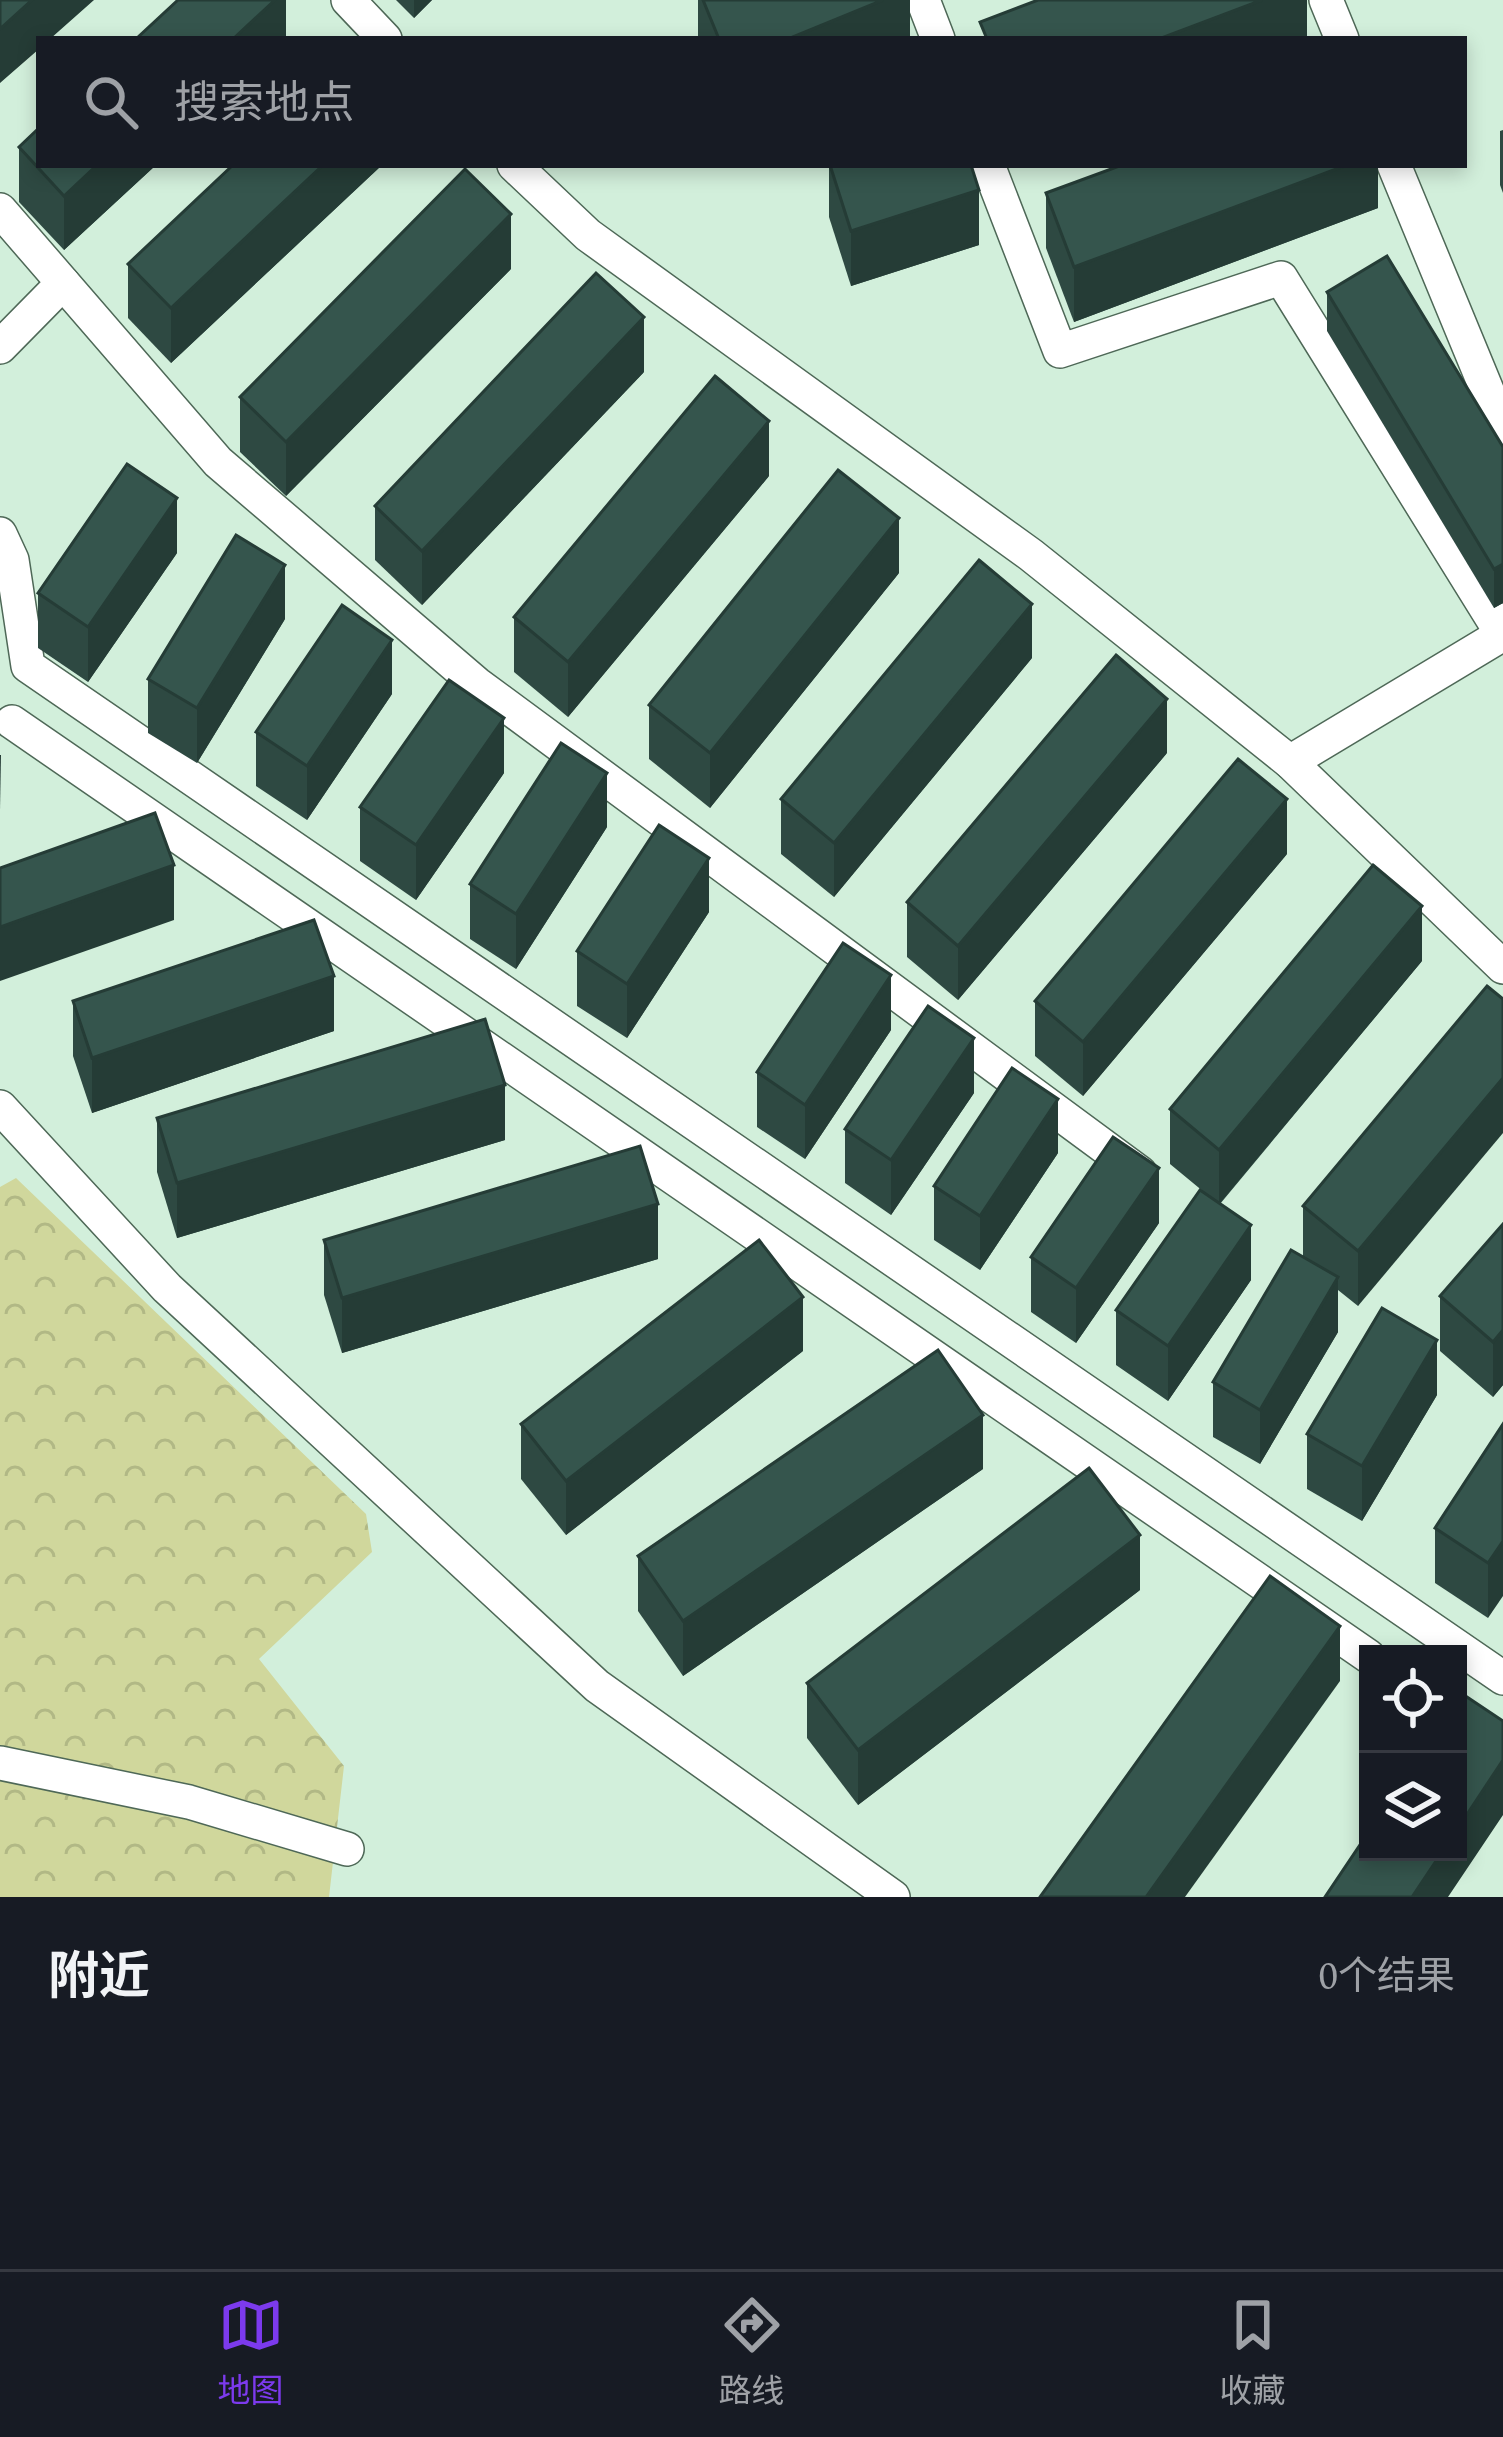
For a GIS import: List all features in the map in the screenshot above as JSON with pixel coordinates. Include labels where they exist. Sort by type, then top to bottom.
[{"type":"street","points":[[348,0],[382,36]]},
{"type":"street","points":[[923,0],[937,36]]},
{"type":"street","points":[[1326,0],[1341,36]]},
{"type":"street","points":[[517,168],[588,235],[1031,555],[1290,762],[1503,967]]},
{"type":"street","points":[[989,168],[1060,351],[1282,278],[1503,634],[1290,762]]},
{"type":"street","points":[[1395,168],[1503,429]]},
{"type":"street","points":[[0,210],[218,462],[477,684],[1153,1183]]},
{"type":"street","points":[[0,347],[63,283]]},
{"type":"street","points":[[0,534],[12,560],[28,666],[1503,1678]]},
{"type":"street","points":[[12,722],[1359,1650]]},
{"type":"street","points":[[0,1107],[167,1288],[597,1686],[893,1897]]},
{"type":"street","points":[[0,1763],[189,1802],[346,1849]]},
{"type":"green space","points":[[16,1178],[366,1514],[372,1552],[259,1659],[344,1766],[329,1897],[0,1897],[0,1187]]},
{"type":"building","points":[[0,0],[32,0],[0,29]]},
{"type":"building","points":[[178,0],[275,0],[236,36],[139,36]]},
{"type":"building","points":[[703,0],[883,0],[795,36],[718,36]]},
{"type":"building","points":[[1038,0],[1262,0],[1167,36],[986,36],[980,22]]},
{"type":"building","points":[[36,131],[36,166],[19,147]]},
{"type":"building","points":[[38,168],[94,168],[64,196]]},
{"type":"building","points":[[230,168],[320,168],[171,308],[128,264]]},
{"type":"building","points":[[831,168],[972,168],[979,190],[851,231]]},
{"type":"building","points":[[1114,168],[1339,168],[1074,267],[1046,193]]},
{"type":"building","points":[[465,169],[511,214],[286,442],[240,397]]},
{"type":"building","points":[[1387,256],[1503,447],[1503,564],[1494,569],[1327,292]]},
{"type":"building","points":[[596,273],[644,317],[422,551],[375,506]]},
{"type":"building","points":[[715,376],[769,421],[568,662],[514,617]]},
{"type":"building","points":[[127,464],[177,498],[88,627],[38,593]]},
{"type":"building","points":[[838,470],[899,518],[710,753],[649,705]]},
{"type":"building","points":[[236,535],[285,565],[197,708],[148,679]]},
{"type":"building","points":[[979,560],[1032,604],[834,843],[781,799]]},
{"type":"building","points":[[342,605],[392,640],[307,766],[256,732]]},
{"type":"building","points":[[1116,655],[1167,699],[958,946],[907,902]]},
{"type":"building","points":[[449,680],[504,718],[416,845],[360,807]]},
{"type":"building","points":[[561,743],[607,773],[516,914],[470,884]]},
{"type":"building","points":[[1238,759],[1287,799],[1083,1042],[1035,1001]]},
{"type":"building","points":[[155,813],[174,865],[0,927],[0,868]]},
{"type":"building","points":[[659,825],[709,858],[627,984],[577,951]]},
{"type":"building","points":[[1373,865],[1422,906],[1219,1150],[1170,1109]]},
{"type":"building","points":[[314,920],[334,976],[92,1058],[73,1001]]},
{"type":"building","points":[[843,943],[891,975],[805,1105],[757,1072]]},
{"type":"building","points":[[1487,986],[1503,999],[1503,1078],[1358,1251],[1303,1206]]},
{"type":"building","points":[[928,1006],[974,1038],[891,1160],[845,1129]]},
{"type":"building","points":[[485,1019],[505,1085],[177,1183],[157,1118]]},
{"type":"building","points":[[1012,1068],[1058,1099],[980,1216],[934,1186]]},
{"type":"building","points":[[1113,1137],[1159,1168],[1076,1288],[1031,1257]]},
{"type":"building","points":[[640,1146],[658,1204],[342,1298],[324,1240]]},
{"type":"building","points":[[1200,1190],[1251,1225],[1168,1346],[1116,1310]]},
{"type":"building","points":[[1503,1224],[1503,1330],[1493,1342],[1440,1296]]},
{"type":"building","points":[[759,1240],[803,1297],[566,1481],[521,1424]]},
{"type":"building","points":[[1291,1250],[1338,1277],[1260,1410],[1213,1382]]},
{"type":"building","points":[[1382,1308],[1437,1340],[1362,1466],[1307,1434]]},
{"type":"building","points":[[938,1350],[983,1415],[683,1621],[638,1556]]},
{"type":"building","points":[[1503,1424],[1503,1541],[1488,1563],[1435,1528]]},
{"type":"building","points":[[1089,1468],[1140,1535],[858,1750],[807,1683]]},
{"type":"building","points":[[1270,1576],[1340,1626],[1146,1897],[1040,1897]]},
{"type":"building","points":[[1467,1697],[1503,1721],[1503,1760],[1467,1814]]},
{"type":"building","points":[[1359,1846],[1359,1861],[1436,1861],[1412,1897],[1325,1897]]}]
